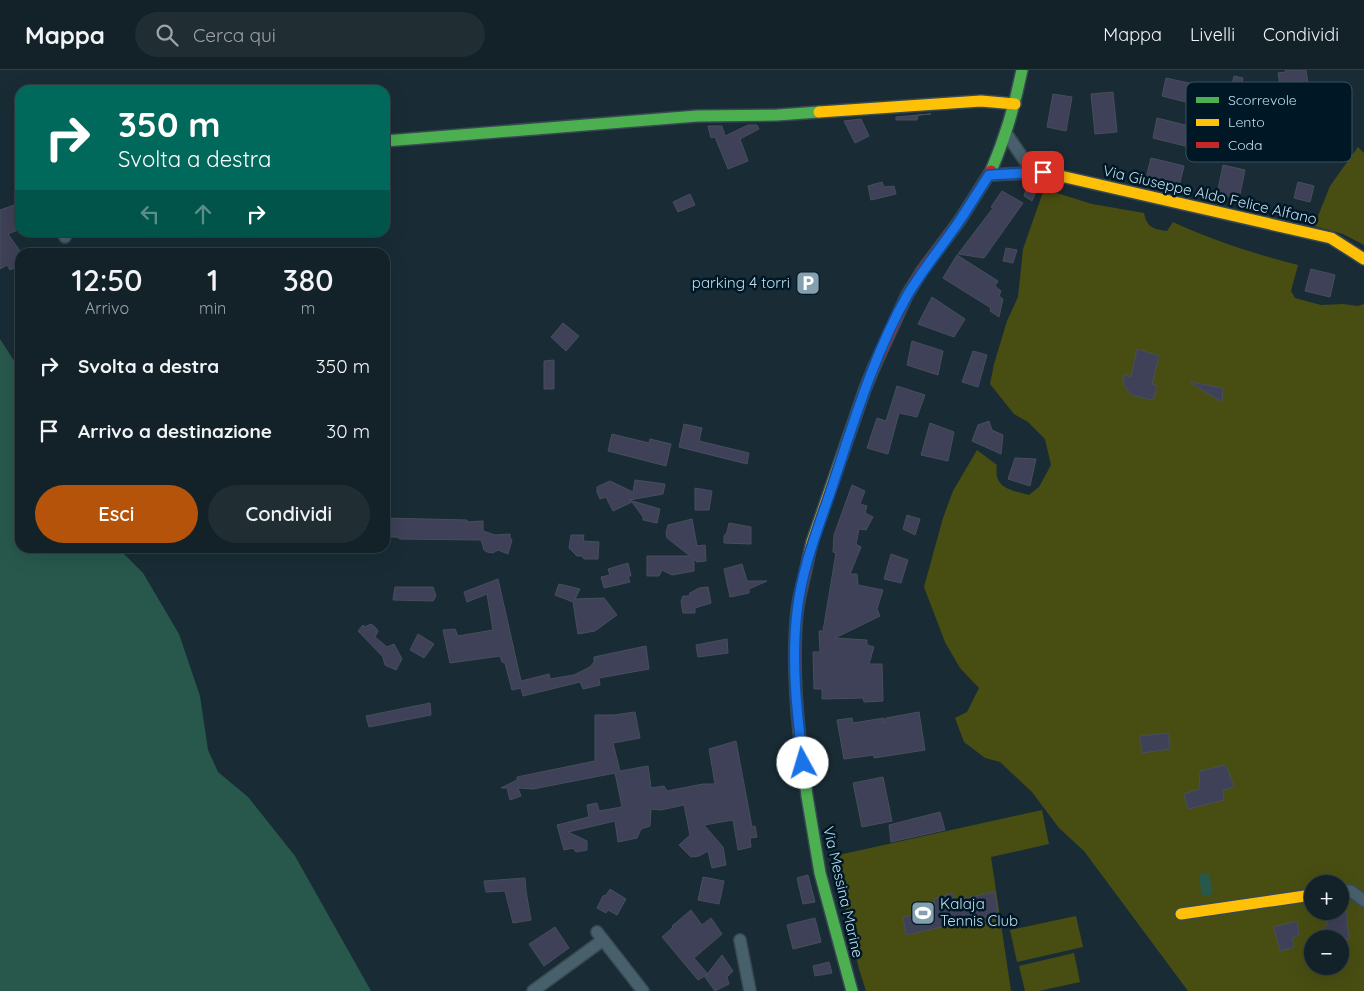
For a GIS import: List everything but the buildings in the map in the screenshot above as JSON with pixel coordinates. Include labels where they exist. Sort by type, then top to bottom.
[{"type":"street","name":"Via Messina Marine","points":[[852,991],[820,873],[807,796],[796,704],[797,611],[812,542],[865,389],[885,341],[922,271],[960,220],[989,175],[1006,134],[1022,70]]},
{"type":"street","points":[[390,141],[696,116],[777,115],[981,101],[1015,104]]},
{"type":"street","name":"Via Giuseppe Aldo Felice Alfano","points":[[1006,134],[1025,161],[1043,172]]},
{"type":"street","name":"Via Giuseppe Aldo Felice Alfano","points":[[989,175],[1043,172],[1331,238],[1364,259]]},
{"type":"street","points":[[1349,891],[1364,900]]},
{"type":"street","points":[[1181,914],[1304,896]]},
{"type":"street","points":[[534,991],[600,936],[643,991]]},
{"type":"street","points":[[740,940],[750,991]]},
{"type":"green space","points":[[1358,147],[1364,153],[1364,245],[1343,234],[1314,226],[1330,186],[1347,162],[1352,162],[1352,155]]},
{"type":"green space","points":[[1044,189],[1092,204],[1144,213],[1147,222],[1152,227],[1167,231],[1173,222],[1235,246],[1298,265],[1291,291],[1295,298],[1321,305],[1343,304],[1358,306],[1364,304],[1364,991],[1188,991],[1084,851],[1059,828],[1032,792],[1000,762],[985,758],[964,742],[955,718],[967,712],[979,688],[960,668],[945,642],[924,587],[943,518],[953,491],[977,450],[997,465],[996,473],[1004,487],[1029,495],[1039,487],[1051,465],[1045,439],[1028,422],[1014,414],[990,384],[1007,321],[1018,297],[1023,249]]},
{"type":"green space","name":"Kalaja Tennis Club","points":[[1042,810],[1049,844],[991,857],[1011,991],[866,991],[859,969],[834,856]]},
{"type":"green space","points":[[1076,916],[1083,947],[1017,962],[1010,930]]},
{"type":"green space","points":[[1074,953],[1080,982],[1039,991],[1025,991],[1019,966]]},
{"type":"shaded area","points":[[0,339],[15,362],[15,553],[123,553],[143,573],[179,634],[200,696],[208,750],[218,772],[248,797],[295,856],[371,991],[0,991]]},
{"type":"shaded area","points":[[1209,873],[1213,894],[1202,896],[1199,874]]},
{"type":"traffic: fast","points":[[991,171],[1009,121],[1022,70]]},
{"type":"traffic: fast","points":[[390,141],[697,116],[777,115],[819,112]]},
{"type":"traffic: fast","points":[[799,731],[807,796],[820,873],[852,991]]},
{"type":"traffic: slow","points":[[819,112],[981,101],[1015,104]]},
{"type":"traffic: slow","points":[[989,175],[1043,172],[1331,238],[1364,259]]},
{"type":"traffic: slow","points":[[808,559],[812,542],[874,367]]},
{"type":"traffic: slow","points":[[1181,914],[1304,896]]},
{"type":"traffic: jam","points":[[874,367],[907,295],[922,271],[960,220],[991,171]]},
{"type":"traffic: jam","points":[[799,731],[796,701],[795,642],[798,605],[808,559]]},
{"type":"place","name":"parking 4 torri","points":[[808,283]]},
{"type":"place","name":"Kalaja Tennis Club","points":[[923,913]]},
{"type":"route","points":[[803,763],[796,704],[797,611],[812,542],[865,389],[885,341],[908,295],[922,271],[960,220],[989,175],[1043,172]]}]
